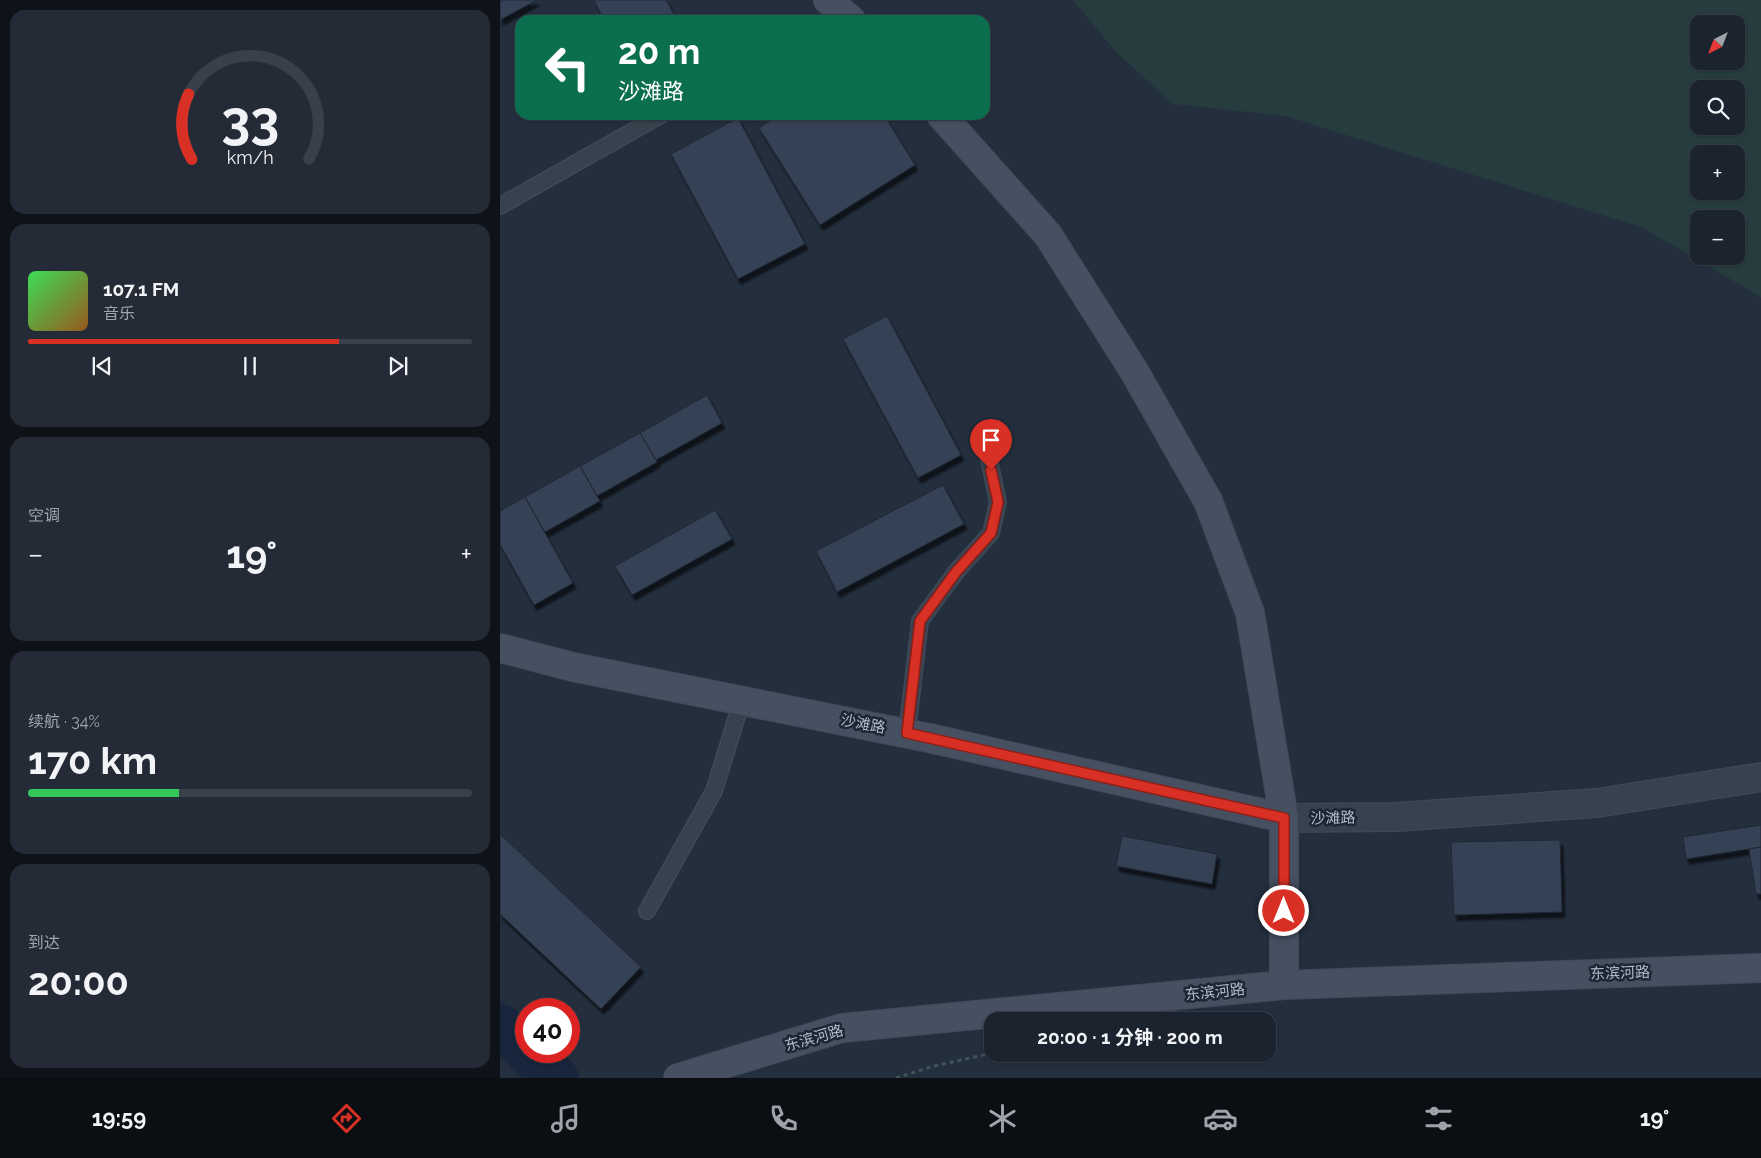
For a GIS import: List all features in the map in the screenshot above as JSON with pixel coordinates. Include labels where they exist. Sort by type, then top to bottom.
[{"type":"main road","points":[[828,0],[845,15]]},
{"type":"main road","points":[[945,120],[1048,235],[1134,371],[1208,501],[1250,612],[1284,818],[1284,985]]},
{"type":"main road","name":"沙滩路","points":[[500,648],[573,667],[907,733],[1284,818]]},
{"type":"main road","name":"东滨河路","points":[[678,1078],[842,1028],[1284,985],[1761,968]]},
{"type":"street","name":"沙滩路","points":[[1284,818],[1396,817],[1597,803],[1761,777]]},
{"type":"lane","points":[[500,206],[652,120]]},
{"type":"lane","points":[[907,733],[920,621],[956,572],[991,533],[998,502],[988,454]]},
{"type":"lane","points":[[647,910],[714,791],[742,700]]},
{"type":"path","points":[[896,1078],[934,1066],[984,1055]]},
{"type":"green space","points":[[1073,0],[1761,0],[1761,297],[1706,265],[1745,265],[1745,210],[1690,210],[1690,256],[1641,227],[1285,116],[1173,104],[1117,53]]},
{"type":"building","points":[[500,0],[537,0],[500,20]]},
{"type":"building","points":[[594,0],[666,0],[674,15],[602,15]]},
{"type":"building","points":[[734,120],[739,120],[805,244],[738,279],[671,154]]},
{"type":"building","points":[[771,120],[887,120],[915,165],[820,225],[759,128]]},
{"type":"building","points":[[887,316],[961,455],[918,478],[843,339]]},
{"type":"building","points":[[707,395],[722,423],[656,460],[640,433]]},
{"type":"building","points":[[640,433],[657,462],[597,496],[580,466]]},
{"type":"building","points":[[580,466],[600,501],[545,532],[525,497]]},
{"type":"building","points":[[943,485],[964,524],[837,592],[816,551]]},
{"type":"building","points":[[525,497],[573,583],[534,605],[500,544],[500,511]]},
{"type":"building","points":[[715,510],[732,539],[632,595],[615,566]]},
{"type":"building","points":[[1761,825],[1761,847],[1686,859],[1683,837]]},
{"type":"building","points":[[500,834],[641,967],[601,1009],[500,914]]},
{"type":"building","points":[[1122,836],[1217,854],[1212,884],[1116,866]]},
{"type":"building","points":[[1560,840],[1562,912],[1454,915],[1451,842]]},
{"type":"building","points":[[1761,847],[1761,894],[1756,894],[1749,849]]},
{"type":"waterway","points":[[500,1026],[515,1040]]},
{"type":"waterway","points":[[540,1063],[556,1078]]},
{"type":"route","points":[[991,470],[998,502],[991,533],[956,572],[920,621],[907,733],[1284,818],[1284,911]]}]
